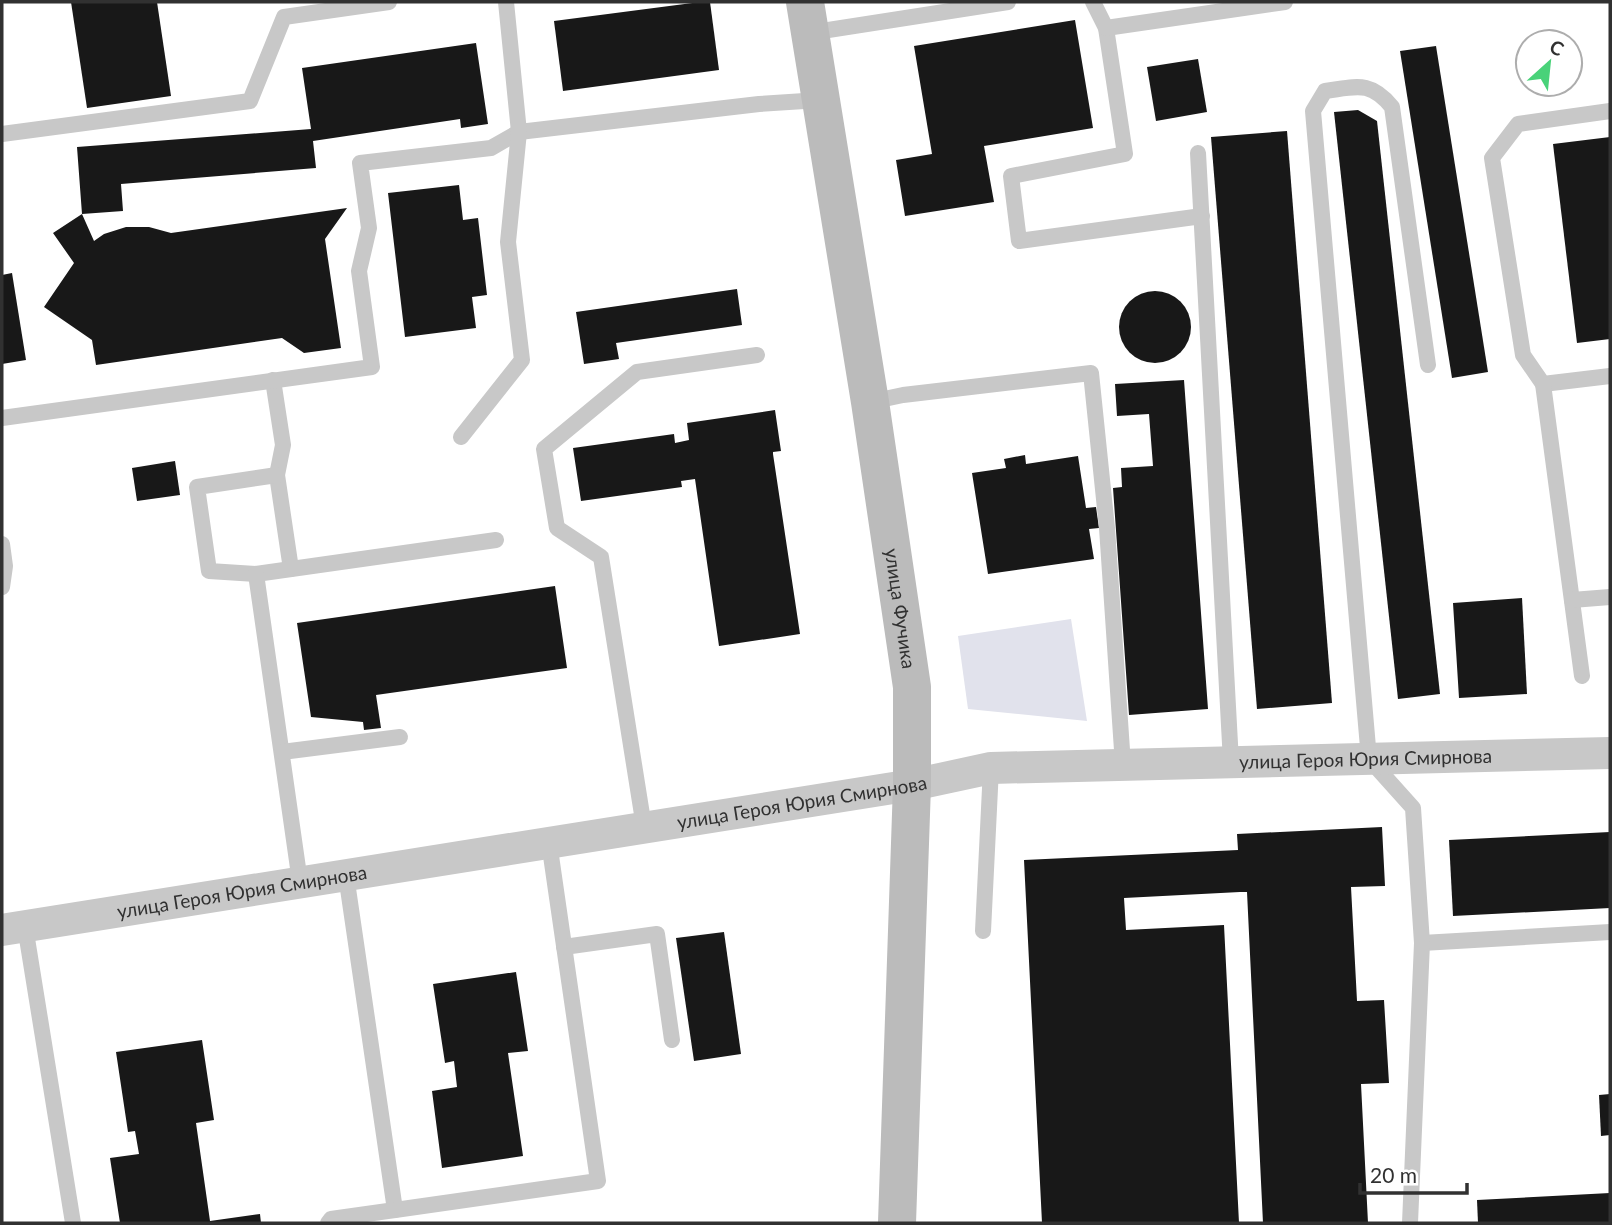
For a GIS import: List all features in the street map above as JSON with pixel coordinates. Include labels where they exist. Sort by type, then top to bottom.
[{"type":"street","name":"улица Фучика","points":[[807,17],[870,402],[912,687],[912,785],[897,1223]]},
{"type":"street","name":"улица Героя Юрия Смирнова","points":[[13,928],[912,785],[991,768],[1610,753]]},
{"type":"lane","points":[[2,134],[250,101],[284,17],[389,2]]},
{"type":"lane","points":[[461,437],[522,360],[508,242],[519,132],[506,2]]},
{"type":"lane","points":[[807,17],[1008,2]]},
{"type":"lane","points":[[1093,2],[1106,28],[1125,154],[1010,176],[1019,241],[1202,216]]},
{"type":"lane","points":[[1106,28],[1285,2]]},
{"type":"lane","points":[[1410,1223],[1422,943],[1413,808],[1369,759],[1312,111],[1325,90],[1362,86],[1381,94],[1392,107],[1428,365]]},
{"type":"lane","points":[[2,418],[372,367],[359,271],[369,228],[360,163],[491,148],[519,132],[759,104],[820,100]]},
{"type":"lane","points":[[1582,676],[1542,384],[1523,355],[1492,158],[1518,124],[1610,111]]},
{"type":"lane","points":[[1198,153],[1231,762]]},
{"type":"lane","points":[[644,827],[601,556],[557,528],[544,449],[637,372],[757,355]]},
{"type":"lane","points":[[870,402],[912,394],[1091,373],[1107,528],[1123,765]]},
{"type":"lane","points":[[1542,384],[1610,376]]},
{"type":"lane","points":[[273,380],[283,445],[277,475],[291,569]]},
{"type":"lane","points":[[277,475],[197,486],[209,571],[256,574],[496,540]]},
{"type":"lane","points":[[2,544],[5,566],[2,587]]},
{"type":"lane","points":[[256,574],[300,882]]},
{"type":"lane","points":[[1572,600],[1610,597]]},
{"type":"lane","points":[[282,752],[400,737]]},
{"type":"lane","points":[[983,931],[991,768]]},
{"type":"lane","points":[[328,1223],[331,1219],[598,1181],[549,842]]},
{"type":"lane","points":[[346,875],[395,1210]]},
{"type":"lane","points":[[13,928],[73,1223]]},
{"type":"lane","points":[[1422,943],[1610,932]]},
{"type":"lane","points":[[564,947],[657,933],[672,1040]]},
{"type":"shaded area","points":[[1071,619],[1087,721],[968,709],[958,636]]},
{"type":"building","points":[[71,2],[157,2],[171,96],[87,108]]},
{"type":"building","points":[[710,2],[719,70],[563,91],[554,21]]},
{"type":"building","points":[[1075,20],[1093,128],[984,146],[994,202],[905,216],[896,160],[932,154],[914,46]]},
{"type":"building","points":[[476,43],[488,124],[461,128],[460,119],[313,141],[316,168],[121,184],[123,211],[82,214],[77,147],[311,129],[302,68]]},
{"type":"building","points":[[1436,46],[1488,372],[1452,378],[1400,51]]},
{"type":"building","points":[[1198,59],[1207,112],[1156,121],[1147,67]]},
{"type":"building","points":[[1358,110],[1377,121],[1440,694],[1398,699],[1334,112]]},
{"type":"building","points":[[1287,131],[1332,703],[1257,709],[1211,137]]},
{"type":"building","points":[[1610,137],[1610,339],[1577,343],[1553,144]]},
{"type":"building","points":[[459,185],[463,220],[478,218],[487,295],[472,297],[476,328],[405,337],[388,193]]},
{"type":"building","points":[[347,208],[325,239],[341,348],[304,353],[282,338],[96,365],[92,340],[44,307],[74,263],[53,233],[82,214],[94,241],[104,234],[126,227],[149,227],[171,233]]},
{"type":"building","points":[[12,273],[26,360],[2,364],[2,275]]},
{"type":"building","points":[[737,289],[742,325],[616,343],[619,359],[584,364],[576,312]]},
{"type":"building","points":[[1162,291],[1181,301],[1189,313],[1189,341],[1181,353],[1169,361],[1148,363],[1129,353],[1121,341],[1119,320],[1129,301],[1141,293]]},
{"type":"building","points":[[1184,380],[1208,709],[1129,715],[1113,488],[1122,487],[1121,468],[1153,466],[1149,414],[1117,416],[1115,384]]},
{"type":"building","points":[[775,410],[781,451],[773,454],[800,634],[719,646],[695,479],[681,481],[682,487],[581,501],[573,448],[674,434],[675,443],[689,440],[687,423]]},
{"type":"building","points":[[1025,455],[1026,464],[1078,456],[1086,508],[1096,507],[1099,528],[1089,529],[1094,559],[988,574],[972,473],[1006,468],[1004,459]]},
{"type":"building","points":[[175,461],[180,495],[137,501],[132,468]]},
{"type":"building","points":[[555,586],[567,668],[376,695],[381,728],[364,730],[363,722],[311,717],[297,623]]},
{"type":"building","points":[[1522,598],[1527,694],[1459,698],[1453,603]]},
{"type":"building","points":[[1382,827],[1385,886],[1351,887],[1357,1001],[1384,1000],[1389,1083],[1361,1084],[1368,1223],[1263,1223],[1247,892],[1240,892],[1124,898],[1126,930],[1224,925],[1239,1223],[1042,1223],[1024,860],[1238,850],[1237,834]]},
{"type":"building","points":[[1610,832],[1610,908],[1453,916],[1449,840]]},
{"type":"building","points":[[724,932],[741,1054],[694,1061],[676,938]]},
{"type":"building","points":[[516,972],[528,1051],[508,1053],[523,1156],[442,1168],[432,1091],[457,1087],[454,1061],[445,1063],[433,984]]},
{"type":"building","points":[[202,1040],[214,1120],[196,1123],[210,1221],[260,1214],[261,1223],[120,1223],[110,1158],[139,1154],[135,1131],[128,1132],[116,1052]]},
{"type":"building","points":[[1610,1094],[1610,1135],[1601,1136],[1599,1095]]},
{"type":"building","points":[[1610,1193],[1610,1223],[1478,1223],[1477,1200]]}]
